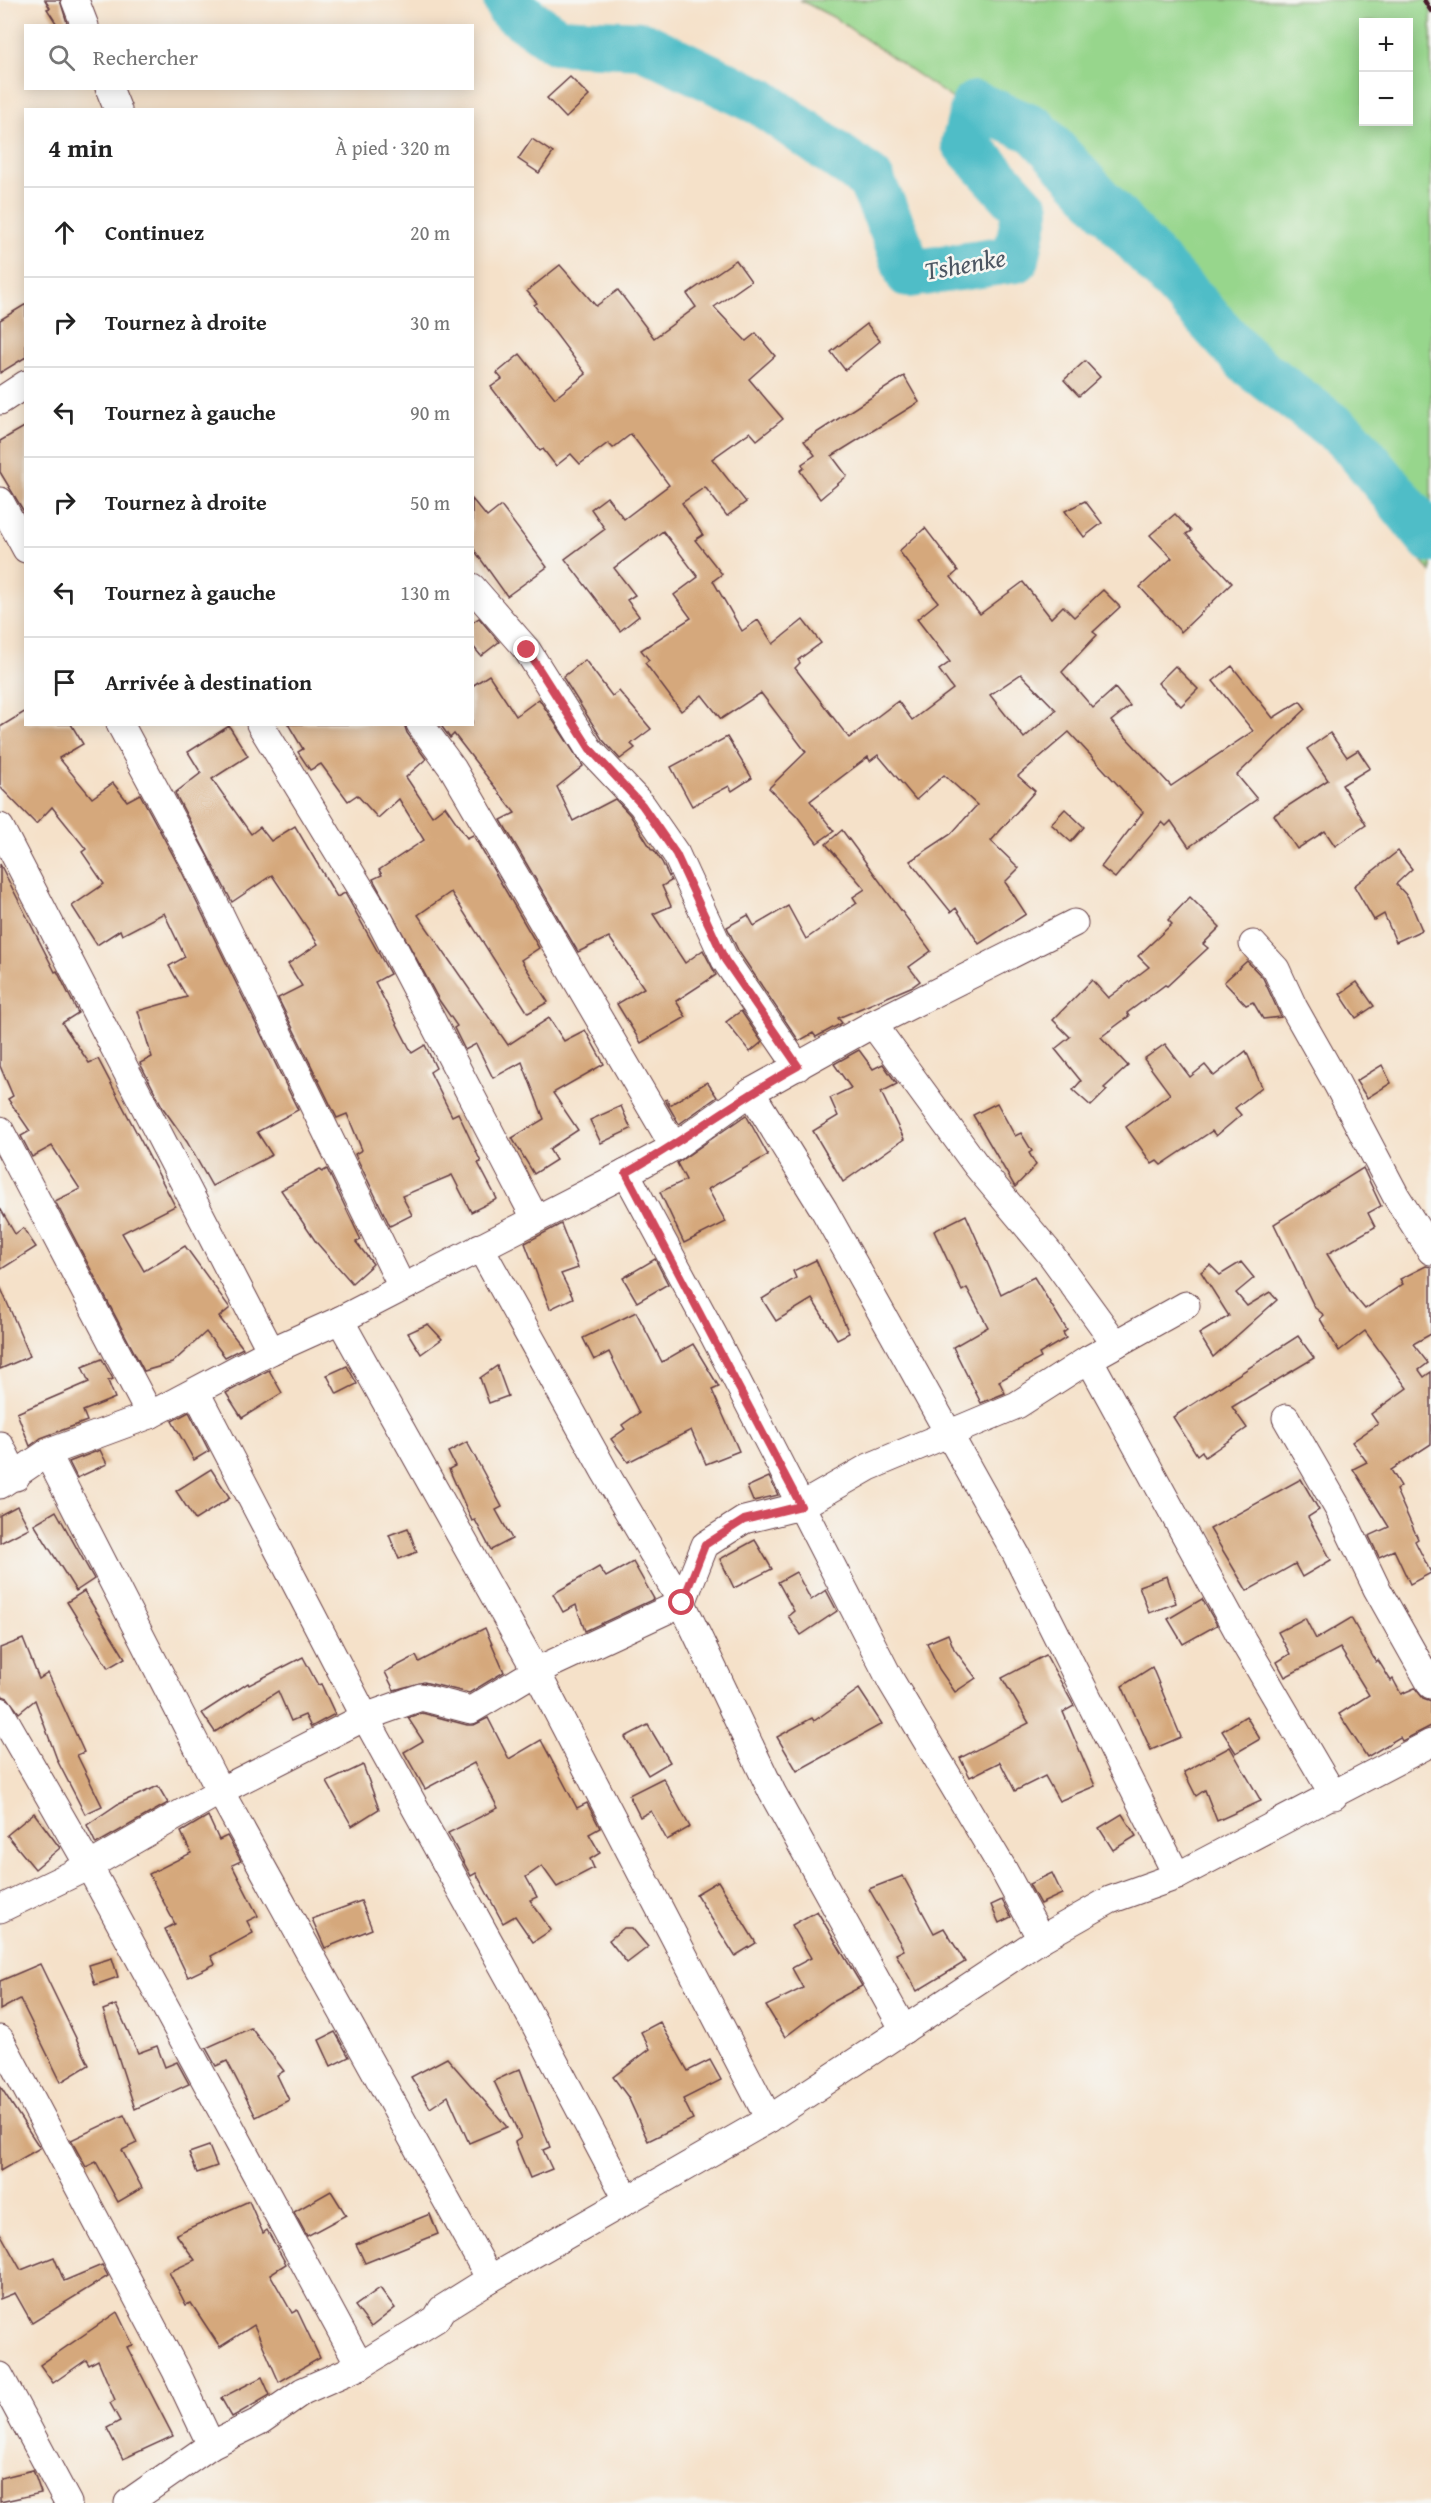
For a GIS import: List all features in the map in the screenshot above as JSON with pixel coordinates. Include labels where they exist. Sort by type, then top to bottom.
[{"type":"street","points":[[75,0],[84,24]]},
{"type":"street","points":[[110,90],[116,108]]},
{"type":"street","points":[[0,401],[24,385]]},
{"type":"street","points":[[0,501],[24,545]]},
{"type":"street","points":[[474,589],[527,650],[590,749],[642,805],[676,854],[725,960],[798,1066]]},
{"type":"street","points":[[121,726],[195,863],[402,1287]]},
{"type":"street","points":[[261,726],[379,919],[535,1218]]},
{"type":"street","points":[[421,726],[453,769],[674,1147]]},
{"type":"street","points":[[0,827],[271,1351]]},
{"type":"street","points":[[0,1445],[8,1481],[47,1453],[150,1415],[271,1351],[340,1320],[626,1173],[674,1147],[752,1092],[873,1024],[1074,923]]},
{"type":"street","points":[[1253,944],[1276,969],[1294,1008],[1396,1196],[1431,1251]]},
{"type":"street","points":[[873,1024],[976,1165],[1052,1256],[1116,1344]]},
{"type":"street","points":[[752,1092],[824,1210],[1016,1554],[1177,1876]]},
{"type":"street","points":[[0,1130],[150,1415]]},
{"type":"street","points":[[626,1173],[891,1681],[1002,1867],[1041,1939]]},
{"type":"street","points":[[480,1247],[605,1472],[682,1603],[772,1792],[904,2030]]},
{"type":"street","points":[[0,1910],[89,1866],[220,1791],[365,1717],[421,1697],[471,1710],[536,1671],[682,1603],[705,1545],[744,1520],[801,1506],[869,1467],[1017,1405],[1089,1359],[1186,1305]]},
{"type":"street","points":[[340,1320],[536,1671],[769,2119]]},
{"type":"street","points":[[1089,1359],[1242,1639],[1334,1796]]},
{"type":"street","points":[[196,1392],[365,1717],[533,2020],[627,2199]]},
{"type":"street","points":[[1286,1418],[1339,1510],[1382,1598],[1431,1685]]},
{"type":"street","points":[[47,1453],[220,1791],[490,2279]]},
{"type":"street","points":[[0,1711],[89,1866],[360,2366]]},
{"type":"street","points":[[128,2503],[211,2445],[260,2421],[303,2391],[360,2366],[436,2319],[442,2309],[490,2279],[769,2119],[1041,1939],[1110,1899],[1177,1876],[1334,1796],[1431,1743]]},
{"type":"street","points":[[0,2039],[176,2371],[211,2445]]},
{"type":"street","points":[[0,2376],[68,2503]]},
{"type":"green space","points":[[800,0],[1431,0],[1431,572],[1207,304],[994,127],[833,17]]},
{"type":"building","points":[[45,0],[60,0],[67,24],[57,24],[47,9],[50,8]]},
{"type":"building","points":[[570,77],[589,96],[566,118],[547,98]]},
{"type":"building","points":[[532,139],[553,153],[539,173],[518,159]]},
{"type":"building","points":[[736,260],[751,281],[714,307],[746,341],[756,333],[775,356],[749,379],[783,419],[757,440],[750,432],[712,459],[746,502],[727,516],[705,487],[682,503],[703,535],[695,540],[722,574],[713,581],[742,631],[758,620],[773,644],[803,620],[821,643],[798,660],[800,663],[795,668],[849,738],[898,701],[912,720],[953,689],[939,670],[950,662],[917,619],[938,602],[899,551],[925,528],[958,571],[951,577],[980,614],[1023,582],[1051,618],[1063,606],[1074,617],[1103,590],[1120,607],[1093,632],[1097,635],[1062,672],[1093,708],[1115,688],[1130,706],[1111,721],[1171,786],[1253,731],[1213,681],[1232,666],[1273,718],[1300,701],[1306,709],[1237,775],[1257,799],[1189,847],[1171,821],[1166,826],[1162,822],[1115,878],[1101,867],[1143,812],[1069,732],[1018,776],[1035,791],[991,841],[1019,868],[1005,882],[1026,914],[979,944],[956,908],[951,912],[910,861],[951,834],[977,805],[944,775],[916,800],[878,755],[870,761],[868,757],[810,801],[834,831],[817,843],[797,816],[769,788],[806,752],[761,693],[721,719],[702,695],[681,711],[645,663],[649,660],[641,650],[691,618],[674,595],[698,577],[663,531],[614,568],[635,595],[627,600],[639,616],[620,631],[565,559],[605,529],[591,509],[607,497],[624,519],[669,485],[631,434],[613,448],[608,443],[580,464],[571,454],[556,466],[543,449],[540,451],[491,387],[502,379],[497,373],[520,354],[555,398],[586,374],[534,305],[537,303],[527,291],[560,265],[596,306],[618,290],[654,338],[696,307],[687,294]],"holes":[[[1021,674],[1056,710],[1024,738],[990,695]]]},
{"type":"building","points":[[24,305],[24,358],[0,373],[0,320]]},
{"type":"building","points":[[867,324],[880,341],[845,370],[831,352]]},
{"type":"building","points":[[1085,361],[1100,377],[1079,396],[1064,380]]},
{"type":"building","points":[[904,376],[919,402],[832,456],[847,476],[820,499],[800,471],[804,468],[802,464],[815,455],[804,441]]},
{"type":"building","points":[[24,427],[24,512],[0,472],[0,441]]},
{"type":"building","points":[[474,501],[487,517],[501,506],[547,567],[507,596],[474,550]]},
{"type":"building","points":[[1085,501],[1102,523],[1084,537],[1065,511]]},
{"type":"building","points":[[1175,514],[1191,531],[1186,534],[1232,583],[1181,632],[1140,587],[1172,558],[1150,535]]},
{"type":"building","points":[[479,618],[499,642],[481,656],[474,647],[474,622]]},
{"type":"building","points":[[585,660],[612,696],[619,691],[651,729],[631,744],[635,748],[620,759],[602,739],[563,677]]},
{"type":"building","points":[[1175,666],[1198,689],[1181,706],[1158,683]]},
{"type":"building","points":[[489,675],[516,716],[539,699],[583,766],[557,787],[573,821],[615,799],[630,815],[662,862],[671,881],[662,886],[671,906],[653,914],[685,963],[703,950],[716,975],[676,1001],[686,1017],[641,1043],[617,1004],[644,988],[609,937],[578,952],[501,820],[515,813],[454,734],[450,738],[441,726],[474,726],[474,685]]},
{"type":"building","points":[[24,712],[24,726],[72,726],[83,744],[59,758],[92,798],[113,783],[127,801],[140,794],[181,870],[298,1110],[257,1132],[272,1155],[212,1186],[187,1142],[163,1108],[140,1063],[152,1057],[138,1011],[187,997],[169,966],[185,957],[164,913],[122,935],[120,930],[97,945],[72,906],[104,884],[82,852],[86,849],[52,807],[36,824],[0,787],[0,727]]},
{"type":"building","points":[[229,726],[248,756],[212,779],[251,834],[260,827],[271,841],[295,826],[337,897],[345,893],[390,974],[375,982],[412,1053],[425,1045],[436,1068],[430,1072],[452,1116],[458,1113],[481,1162],[478,1163],[497,1199],[471,1212],[452,1175],[402,1196],[412,1215],[390,1226],[355,1154],[362,1150],[347,1114],[337,1118],[278,998],[302,986],[288,964],[318,944],[272,875],[232,902],[175,793],[201,773],[188,752]]},
{"type":"building","points":[[289,726],[405,726],[407,733],[426,759],[406,777],[432,816],[445,806],[467,838],[473,835],[539,948],[521,960],[548,1002],[528,1013],[451,892],[418,915],[508,1045],[549,1018],[564,1041],[585,1030],[604,1064],[553,1093],[578,1130],[549,1149],[556,1160],[534,1174],[512,1138],[544,1119],[522,1062],[493,1078],[476,1044],[465,1050],[454,1028],[457,1026],[439,1000],[373,879],[382,875],[379,870],[424,840],[399,799],[378,818],[357,795],[348,801],[321,764],[310,770],[298,752],[303,749]]},
{"type":"building","points":[[1330,733],[1347,757],[1358,750],[1370,768],[1342,785],[1366,825],[1335,846],[1325,831],[1297,849],[1274,815],[1328,780],[1307,749]]},
{"type":"building","points":[[727,737],[752,778],[732,791],[729,786],[692,806],[671,767]]},
{"type":"building","points":[[1065,809],[1084,827],[1071,842],[1051,824]]},
{"type":"building","points":[[842,830],[931,951],[909,967],[920,981],[913,986],[838,1018],[842,1023],[816,1037],[813,1033],[799,1041],[739,952],[727,927],[748,915],[754,926],[788,906],[806,939],[857,903],[853,897],[865,889],[826,844]]},
{"type":"building","points":[[1398,851],[1412,869],[1396,884],[1408,897],[1422,930],[1396,942],[1384,914],[1374,920],[1354,886]]},
{"type":"building","points":[[0,864],[78,1013],[62,1023],[89,1063],[98,1059],[175,1206],[122,1233],[144,1271],[185,1246],[230,1308],[219,1317],[243,1348],[225,1357],[206,1332],[172,1363],[144,1371],[55,1201],[80,1189],[52,1146],[32,1157],[21,1136],[30,1131],[8,1099],[13,1096],[0,1066]]},
{"type":"building","points":[[1190,897],[1220,927],[1203,944],[1208,948],[1167,986],[1165,985],[1127,1013],[1129,1016],[1101,1037],[1128,1066],[1104,1088],[1107,1090],[1091,1106],[1073,1090],[1081,1081],[1055,1049],[1070,1037],[1053,1020],[1092,980],[1108,998],[1149,967],[1138,956],[1172,924],[1168,920]]},
{"type":"building","points":[[1247,961],[1263,978],[1281,1017],[1263,1019],[1253,1002],[1246,1005],[1224,982]]},
{"type":"building","points":[[1357,982],[1374,1006],[1356,1018],[1340,994]]},
{"type":"building","points":[[741,1011],[762,1042],[750,1052],[726,1022]]},
{"type":"building","points":[[1165,1044],[1190,1077],[1205,1065],[1214,1076],[1246,1051],[1262,1087],[1235,1108],[1241,1115],[1216,1136],[1212,1131],[1161,1165],[1157,1161],[1152,1164],[1126,1127],[1170,1094],[1144,1059]]},
{"type":"building","points":[[859,1050],[873,1069],[883,1064],[897,1084],[881,1092],[904,1139],[843,1182],[813,1131],[838,1116],[830,1098],[851,1088],[834,1064]]},
{"type":"building","points":[[1382,1065],[1391,1083],[1367,1098],[1356,1081]]},
{"type":"building","points":[[707,1082],[717,1097],[679,1124],[665,1100],[667,1099],[670,1105]]},
{"type":"building","points":[[997,1103],[1015,1136],[1021,1133],[1032,1151],[1029,1153],[1036,1165],[1015,1187],[973,1115]]},
{"type":"building","points":[[621,1106],[631,1129],[601,1143],[590,1120]]},
{"type":"building","points":[[746,1115],[768,1155],[708,1189],[726,1222],[684,1243],[660,1192],[686,1180],[677,1163]]},
{"type":"building","points":[[1363,1168],[1381,1206],[1368,1213],[1375,1227],[1327,1254],[1350,1291],[1365,1309],[1403,1284],[1400,1279],[1426,1266],[1431,1267],[1431,1334],[1413,1344],[1428,1363],[1419,1370],[1424,1377],[1431,1372],[1431,1444],[1391,1470],[1401,1486],[1396,1490],[1418,1539],[1415,1541],[1431,1573],[1410,1584],[1394,1550],[1379,1557],[1369,1536],[1389,1527],[1353,1469],[1367,1462],[1352,1442],[1378,1424],[1371,1414],[1407,1388],[1365,1331],[1339,1351],[1320,1319],[1324,1315],[1315,1308],[1274,1224]]},
{"type":"building","points":[[320,1169],[322,1172],[327,1169],[361,1240],[356,1242],[373,1264],[352,1283],[316,1242],[281,1190]]},
{"type":"building","points":[[0,1208],[15,1234],[23,1228],[36,1247],[0,1270]]},
{"type":"building","points":[[966,1215],[1001,1294],[1034,1277],[1067,1330],[1063,1333],[1066,1338],[1039,1354],[1041,1358],[999,1381],[1005,1393],[981,1403],[953,1347],[988,1327],[967,1288],[962,1291],[934,1231]]},
{"type":"building","points":[[561,1224],[578,1268],[561,1274],[573,1298],[550,1309],[525,1243]]},
{"type":"building","points":[[655,1259],[668,1284],[637,1302],[623,1278]]},
{"type":"building","points":[[816,1260],[849,1333],[837,1339],[812,1299],[776,1321],[762,1299],[796,1278],[793,1271]]},
{"type":"building","points":[[1241,1262],[1254,1278],[1236,1293],[1247,1306],[1270,1292],[1277,1300],[1213,1357],[1199,1334],[1229,1316],[1201,1272],[1210,1265],[1220,1275]]},
{"type":"building","points":[[0,1286],[30,1356],[0,1369]]},
{"type":"building","points":[[636,1312],[662,1362],[693,1344],[719,1387],[712,1390],[739,1451],[706,1464],[691,1430],[628,1462],[611,1439],[625,1429],[622,1425],[639,1413],[609,1352],[594,1360],[583,1338]]},
{"type":"building","points":[[428,1324],[442,1339],[421,1354],[408,1333]]},
{"type":"building","points":[[1298,1336],[1314,1358],[1232,1407],[1247,1428],[1205,1457],[1202,1451],[1197,1455],[1173,1417]]},
{"type":"building","points":[[102,1359],[113,1379],[108,1381],[115,1398],[83,1411],[87,1421],[41,1438],[30,1446],[17,1413],[89,1382],[82,1367]]},
{"type":"building","points":[[347,1366],[357,1384],[337,1394],[327,1375]]},
{"type":"building","points":[[497,1366],[508,1396],[489,1403],[480,1378]]},
{"type":"building","points":[[269,1370],[282,1393],[242,1418],[226,1393]]},
{"type":"building","points":[[189,1412],[209,1451],[194,1460],[172,1421]]},
{"type":"building","points":[[467,1442],[502,1507],[496,1510],[512,1539],[491,1550],[475,1520],[472,1521],[449,1469],[455,1466],[448,1452]]},
{"type":"building","points":[[100,1450],[107,1464],[77,1478],[69,1462]]},
{"type":"building","points":[[211,1469],[230,1498],[195,1520],[176,1491]]},
{"type":"building","points":[[769,1477],[778,1495],[753,1501],[747,1487]]},
{"type":"building","points":[[1301,1479],[1319,1510],[1308,1517],[1331,1560],[1302,1577],[1295,1564],[1247,1591],[1210,1529]]},
{"type":"building","points":[[17,1506],[29,1528],[0,1543],[0,1515]]},
{"type":"building","points":[[56,1511],[94,1579],[76,1591],[34,1524]]},
{"type":"building","points":[[408,1528],[417,1552],[399,1559],[389,1535]]},
{"type":"building","points":[[755,1540],[772,1569],[734,1588],[720,1559]]},
{"type":"building","points":[[633,1562],[654,1599],[585,1631],[576,1605],[563,1612],[553,1594],[599,1567],[606,1577]]},
{"type":"building","points":[[796,1572],[811,1600],[826,1590],[837,1611],[801,1635],[788,1616],[794,1611],[778,1582]]},
{"type":"building","points":[[1167,1576],[1176,1603],[1149,1613],[1139,1586]]},
{"type":"building","points":[[84,1591],[125,1658],[108,1668],[67,1602]]},
{"type":"building","points":[[1202,1599],[1217,1625],[1183,1644],[1168,1619]]},
{"type":"building","points":[[1305,1618],[1316,1639],[1351,1618],[1376,1662],[1378,1660],[1391,1681],[1393,1679],[1401,1694],[1415,1688],[1423,1698],[1431,1701],[1431,1726],[1402,1741],[1400,1737],[1367,1757],[1339,1714],[1369,1695],[1340,1648],[1285,1677],[1277,1662],[1290,1654],[1278,1632]]},
{"type":"building","points":[[485,1628],[504,1672],[469,1693],[424,1682],[394,1690],[385,1672],[416,1656],[419,1662]]},
{"type":"building","points":[[948,1634],[954,1649],[976,1678],[955,1692],[939,1669],[927,1643]]},
{"type":"building","points":[[23,1639],[39,1679],[48,1673],[84,1752],[77,1755],[102,1806],[85,1814],[58,1762],[35,1700],[19,1713],[8,1698],[0,1695],[0,1648]]},
{"type":"building","points":[[1046,1655],[1074,1706],[1063,1712],[1095,1786],[1059,1801],[1045,1776],[1015,1791],[1000,1762],[970,1777],[960,1758],[1029,1723],[1002,1678]]},
{"type":"building","points":[[303,1657],[318,1685],[321,1684],[335,1714],[311,1727],[305,1715],[291,1721],[278,1691],[215,1732],[202,1713],[248,1683],[249,1685]]},
{"type":"building","points":[[1152,1667],[1181,1737],[1151,1750],[1122,1686]]},
{"type":"building","points":[[859,1689],[882,1724],[797,1771],[777,1737],[812,1718],[814,1721]]},
{"type":"building","points":[[422,1713],[467,1725],[474,1725],[488,1718],[509,1759],[541,1740],[577,1808],[587,1803],[600,1828],[589,1834],[600,1853],[590,1859],[594,1868],[557,1887],[542,1866],[526,1877],[537,1897],[530,1900],[551,1930],[533,1942],[515,1916],[503,1923],[476,1873],[471,1876],[448,1833],[498,1808],[474,1763],[425,1789],[404,1752],[423,1741],[408,1718]]},
{"type":"building","points":[[1246,1716],[1260,1739],[1236,1753],[1222,1731]]},
{"type":"building","points":[[648,1725],[670,1762],[648,1775],[625,1737]]},
{"type":"building","points":[[1230,1747],[1261,1801],[1217,1821],[1205,1790],[1196,1796],[1184,1772]]},
{"type":"building","points":[[363,1765],[379,1809],[352,1826],[327,1782]]},
{"type":"building","points":[[663,1778],[690,1827],[667,1840],[651,1811],[640,1817],[629,1795]]},
{"type":"building","points":[[158,1786],[168,1803],[96,1844],[87,1825],[118,1804]]},
{"type":"building","points":[[34,1813],[60,1848],[35,1869],[7,1835]]},
{"type":"building","points":[[1122,1814],[1136,1836],[1113,1850],[1099,1828]]},
{"type":"building","points":[[208,1816],[219,1840],[227,1836],[241,1861],[232,1865],[258,1916],[247,1921],[253,1933],[211,1956],[215,1964],[188,1977],[165,1929],[175,1924],[149,1874],[191,1853],[181,1832]]},
{"type":"building","points":[[1052,1873],[1062,1894],[1040,1904],[1029,1884]]},
{"type":"building","points":[[903,1876],[934,1933],[944,1928],[965,1962],[917,1991],[896,1954],[904,1950],[869,1889]]},
{"type":"building","points":[[718,1881],[756,1943],[735,1956],[696,1894]]},
{"type":"building","points":[[1002,1900],[1011,1917],[999,1923],[991,1905]]},
{"type":"building","points":[[361,1901],[372,1929],[325,1948],[312,1919]]},
{"type":"building","points":[[817,1911],[862,1986],[830,2003],[785,2037],[766,2006],[803,1988],[792,1968],[811,1958],[792,1925]]},
{"type":"building","points":[[624,1928],[632,1928],[648,1947],[627,1963],[609,1940]]},
{"type":"building","points":[[112,1958],[118,1977],[95,1985],[89,1965]]},
{"type":"building","points":[[40,1964],[89,2065],[61,2082],[20,1999],[0,2010],[0,1981]]},
{"type":"building","points":[[116,2005],[138,2053],[157,2046],[165,2067],[177,2062],[189,2084],[135,2109],[103,2010]]},
{"type":"building","points":[[660,2022],[688,2071],[710,2060],[721,2080],[683,2099],[693,2119],[648,2141],[628,2097],[613,2077],[650,2049],[641,2032]]},
{"type":"building","points":[[251,2028],[284,2071],[277,2075],[289,2100],[256,2117],[227,2061],[216,2066],[206,2048]]},
{"type":"building","points":[[335,2032],[349,2057],[331,2066],[319,2040]]},
{"type":"building","points":[[447,2058],[507,2127],[469,2143],[448,2096],[430,2108],[411,2077]]},
{"type":"building","points":[[520,2069],[550,2147],[543,2150],[552,2169],[530,2178],[515,2142],[521,2138],[494,2081]]},
{"type":"building","points":[[0,2086],[40,2148],[0,2171]]},
{"type":"building","points":[[124,2115],[137,2143],[122,2150],[142,2188],[118,2202],[96,2162],[86,2167],[71,2140]]},
{"type":"building","points":[[209,2146],[217,2166],[197,2173],[189,2153]]},
{"type":"building","points":[[331,2191],[346,2215],[307,2236],[294,2212]]},
{"type":"building","points":[[249,2201],[263,2233],[267,2230],[286,2264],[270,2274],[292,2313],[297,2310],[320,2358],[279,2382],[254,2325],[220,2347],[191,2303],[186,2305],[169,2272],[195,2260],[176,2234]]},
{"type":"building","points":[[430,2214],[438,2234],[365,2263],[356,2244]]},
{"type":"building","points":[[0,2233],[21,2270],[54,2257],[64,2281],[102,2265],[108,2276],[32,2323],[15,2293],[0,2299]]},
{"type":"building","points":[[380,2288],[395,2308],[371,2327],[355,2306]]},
{"type":"building","points":[[117,2312],[133,2345],[127,2347],[173,2436],[123,2459],[107,2428],[120,2421],[110,2403],[115,2400],[98,2360],[89,2365],[86,2360],[53,2383],[40,2365]]},
{"type":"building","points":[[262,2377],[270,2395],[232,2417],[221,2398]]},
{"type":"building","points":[[33,2470],[41,2493],[0,2502],[0,2478]]},
{"type":"waterway","name":"Tshenke","points":[[507,0],[510,8],[557,41],[642,45],[761,102],[870,179],[895,234],[909,274],[1016,259],[1026,210],[965,143],[975,105],[1035,130],[1248,362],[1349,439],[1431,539]]},
{"type":"railway","points":[[1424,0],[1431,11]]},
{"type":"route","points":[[527,650],[590,749],[642,805],[676,854],[725,960],[798,1066],[752,1092],[674,1147],[626,1173],[714,1336],[801,1506],[744,1520],[705,1545],[682,1603]]}]
